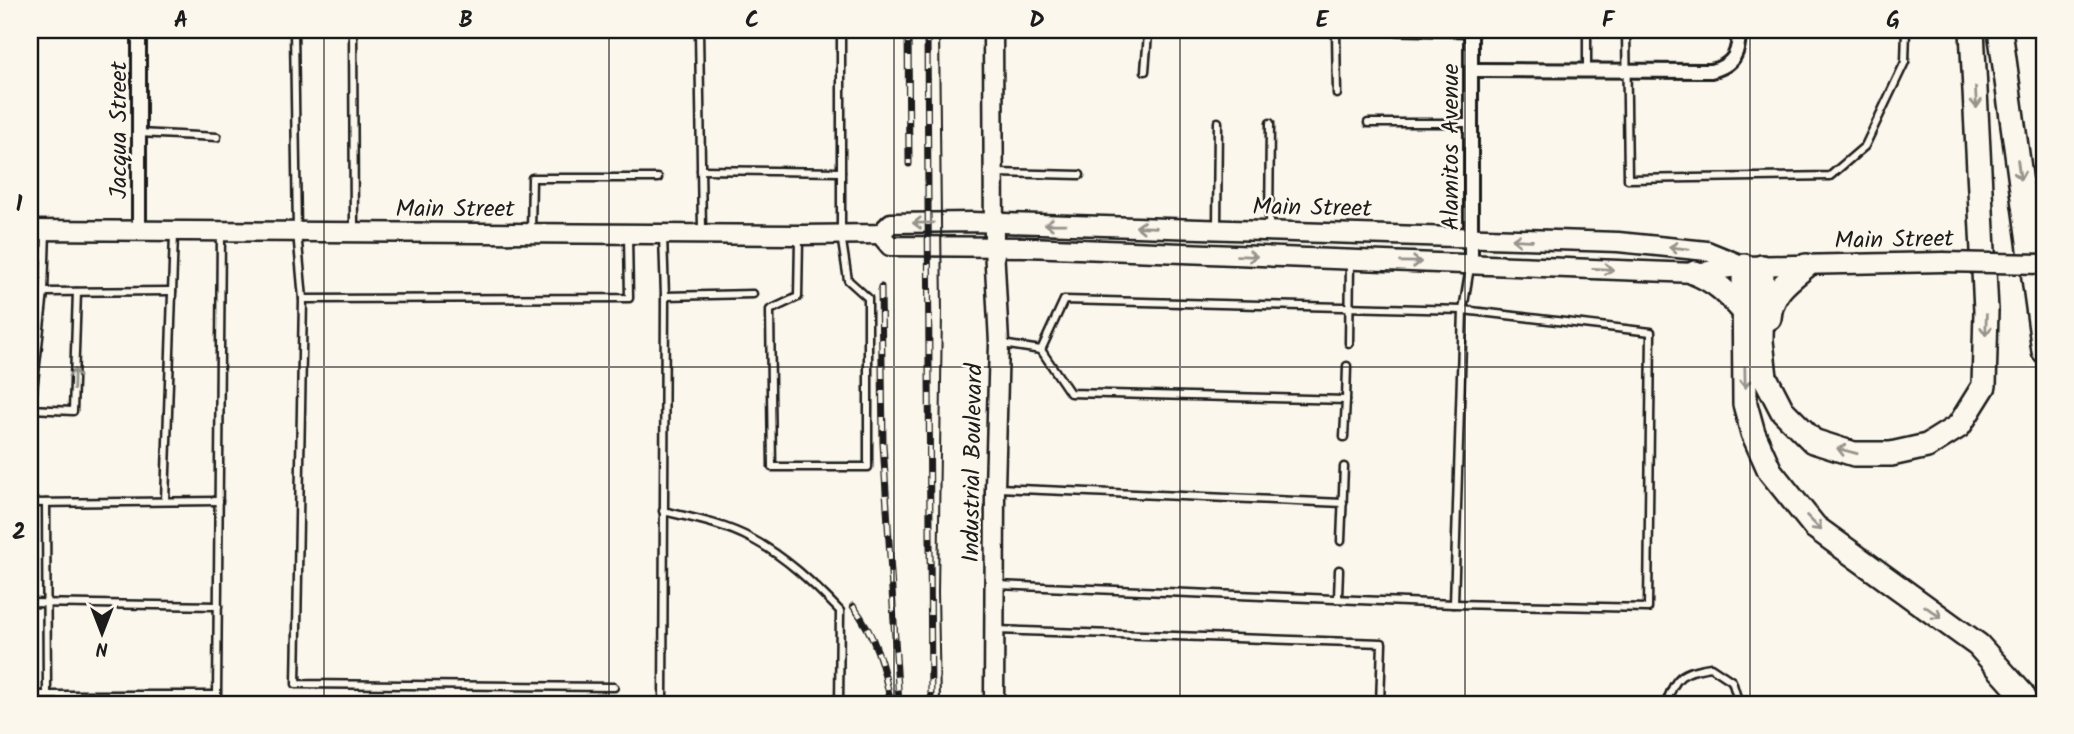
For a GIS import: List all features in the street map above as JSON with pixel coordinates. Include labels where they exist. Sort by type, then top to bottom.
[{"type":"highway","points":[[1753,266],[1765,377],[1783,410],[1813,441],[1854,454],[1891,454],[1927,446],[1959,426],[1984,386],[1986,323],[1972,30]]},
{"type":"highway","points":[[2000,30],[2044,351]]},
{"type":"highway","points":[[1753,266],[1743,310],[1745,404],[1752,433],[1770,471],[1815,527],[1978,645],[2022,694],[2027,704]]},
{"type":"highway","points":[[1763,362],[1768,341],[1770,306],[1780,286],[1806,266]]},
{"type":"highway","points":[[1695,273],[1710,279],[1723,289],[1743,310]]},
{"type":"main road","name":"Industrial Boulevard","points":[[993,30],[993,223],[999,344],[994,704]]},
{"type":"main road","name":"Main Street","points":[[38,230],[841,235],[880,234],[891,223],[993,223],[1618,242],[1707,251],[1753,266]]},
{"type":"main road","name":"Main Street","points":[[880,234],[890,246],[994,247],[1695,273],[1753,266],[1943,262],[2044,264]]},
{"type":"street","name":"Jacqua Street","points":[[139,30],[139,231]]},
{"type":"street","points":[[1471,70],[1711,71],[1723,68],[1735,56],[1739,46],[1739,30]]},
{"type":"street","name":"Alamitos Avenue","points":[[1471,31],[1471,264]]},
{"type":"lane","points":[[294,30],[297,232],[303,299],[296,684],[614,687]]},
{"type":"lane","points":[[353,30],[354,232]]},
{"type":"lane","points":[[699,30],[702,235]]},
{"type":"lane","points":[[799,235],[798,298],[771,310],[772,467],[867,467],[867,298],[848,280],[841,235],[841,30]]},
{"type":"lane","points":[[1145,71],[1148,34],[1156,30]]},
{"type":"lane","points":[[1335,30],[1337,94]]},
{"type":"lane","points":[[1587,30],[1587,71]]},
{"type":"lane","points":[[1626,30],[1628,179],[1830,176],[1865,146],[1905,62],[1906,30]]},
{"type":"lane","points":[[1375,31],[1471,31]]},
{"type":"lane","points":[[1217,229],[1218,122]]},
{"type":"lane","points":[[1269,231],[1270,123]]},
{"type":"lane","points":[[1368,123],[1471,123]]},
{"type":"lane","points":[[139,133],[217,137]]},
{"type":"lane","points":[[701,170],[841,172]]},
{"type":"lane","points":[[994,173],[1080,175]]},
{"type":"lane","points":[[531,234],[532,178],[658,178]]},
{"type":"lane","points":[[38,230],[44,292],[31,410],[73,411],[77,292]]},
{"type":"lane","points":[[165,502],[174,231]]},
{"type":"lane","points":[[30,695],[217,695],[221,231]]},
{"type":"lane","points":[[303,299],[629,298],[628,234]]},
{"type":"lane","points":[[663,234],[663,704]]},
{"type":"lane","points":[[1349,344],[1350,261]]},
{"type":"lane","points":[[1454,604],[1463,310],[1471,264]]},
{"type":"lane","points":[[44,292],[172,291]]},
{"type":"lane","points":[[665,296],[753,294]]},
{"type":"lane","points":[[995,585],[1454,604],[1648,608],[1651,332],[1463,310],[1064,300],[1041,350]]},
{"type":"lane","points":[[999,344],[1041,350],[1070,393],[1346,400]]},
{"type":"lane","points":[[1345,437],[1348,366]]},
{"type":"lane","points":[[1341,541],[1344,467]]},
{"type":"lane","points":[[995,488],[1343,503]]},
{"type":"lane","points":[[30,503],[219,501]]},
{"type":"lane","points":[[47,503],[47,695]]},
{"type":"lane","points":[[663,510],[718,525],[751,538],[804,575],[840,611],[839,704]]},
{"type":"lane","points":[[1338,598],[1339,570]]},
{"type":"lane","points":[[30,603],[218,606]]},
{"type":"lane","points":[[994,630],[1382,643],[1380,704]]},
{"type":"lane","points":[[1690,704],[1666,704],[1673,683],[1689,670],[1711,667],[1732,681],[1740,704]]},
{"type":"tram line","points":[[939,30],[942,313],[938,592],[940,704]]},
{"type":"railway","points":[[908,30],[909,164]]},
{"type":"railway","points":[[927,30],[931,704]]},
{"type":"railway","points":[[881,287],[883,443],[899,704]]},
{"type":"railway","points":[[853,606],[868,629],[878,653],[891,704]]}]
